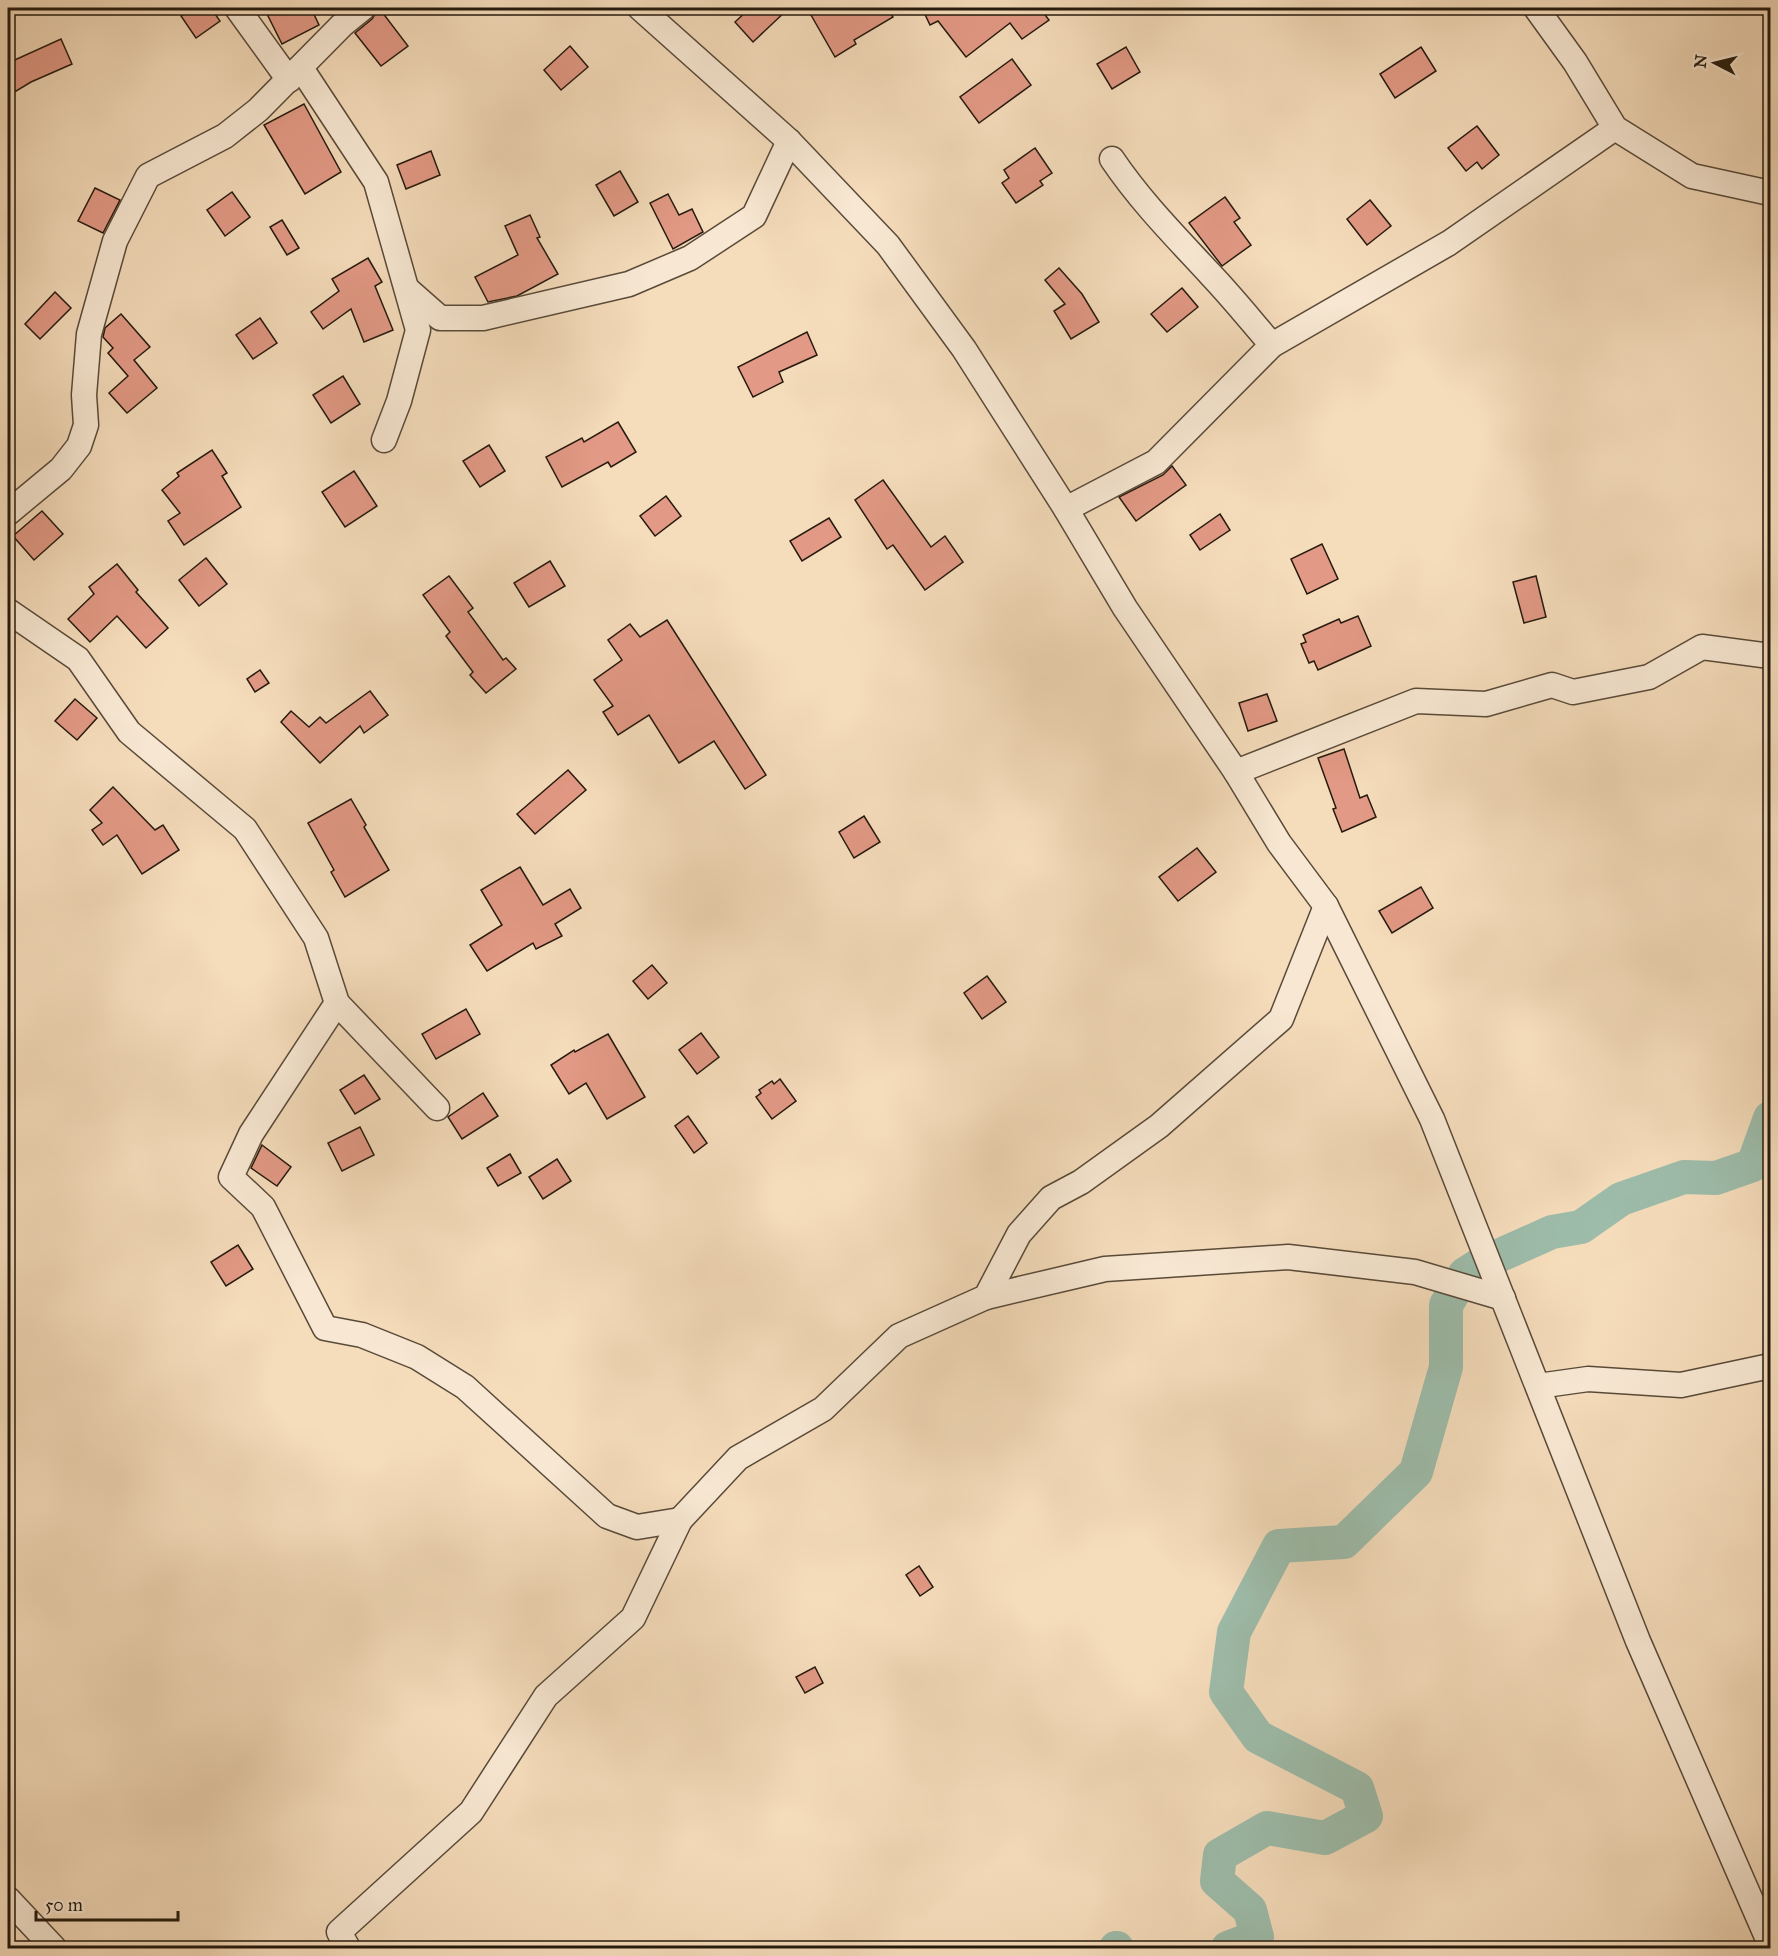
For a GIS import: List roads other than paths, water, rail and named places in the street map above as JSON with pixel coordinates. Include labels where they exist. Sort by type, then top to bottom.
[{"type":"street","points":[[237,8],[295,74],[376,182],[418,330],[399,401],[384,440]]},
{"type":"street","points":[[8,513],[61,469],[79,447],[86,425],[84,395],[89,334],[115,241],[148,176],[225,136],[295,74],[342,25],[363,8]]},
{"type":"street","points":[[640,8],[789,141],[888,245],[964,349],[1066,509],[1125,608],[1236,772],[1279,843],[1326,906],[1432,1119],[1638,1641],[1770,1944]]},
{"type":"street","points":[[1536,8],[1575,62],[1615,128],[1692,176],[1770,193]]},
{"type":"street","points":[[1066,509],[1156,462],[1272,345],[1449,243],[1615,128]]},
{"type":"street","points":[[407,289],[440,318],[483,318],[629,284],[690,258],[754,216],[789,141]]},
{"type":"street","points":[[1112,159],[1132,188],[1167,229],[1212,275],[1272,345]]},
{"type":"street","points":[[8,611],[78,658],[129,732],[245,829],[316,938],[337,1003],[437,1108]]},
{"type":"street","points":[[1236,772],[1416,700],[1486,704],[1552,685],[1573,692],[1649,677],[1702,647],[1770,656]]},
{"type":"street","points":[[986,1297],[1019,1234],[1051,1198],[1081,1182],[1159,1126],[1281,1019],[1326,906]]},
{"type":"street","points":[[337,1003],[251,1134],[231,1177],[263,1207],[325,1328],[362,1335],[417,1357],[465,1387],[607,1516],[637,1527],[680,1520]]},
{"type":"street","points":[[347,1948],[339,1932],[471,1812],[546,1695],[633,1618],[680,1520],[738,1458],[823,1409],[899,1336],[986,1297],[1105,1269],[1288,1257],[1415,1272],[1503,1298]]},
{"type":"street","points":[[1538,1386],[1588,1379],[1681,1385],[1770,1366]]},
{"type":"street","points":[[8,1899],[54,1948]]},
{"type":"waterway","points":[[1496,1257],[1552,1232],[1581,1227],[1621,1199],[1684,1177],[1716,1178],[1753,1165],[1770,1118]]},
{"type":"waterway","points":[[1228,1948],[1257,1937],[1250,1910],[1217,1881],[1220,1855],[1267,1828],[1325,1838],[1366,1816],[1357,1788],[1258,1737],[1226,1692],[1234,1632],[1279,1546],[1344,1542],[1416,1472],[1446,1367],[1446,1305],[1465,1274],[1479,1265]]}]
